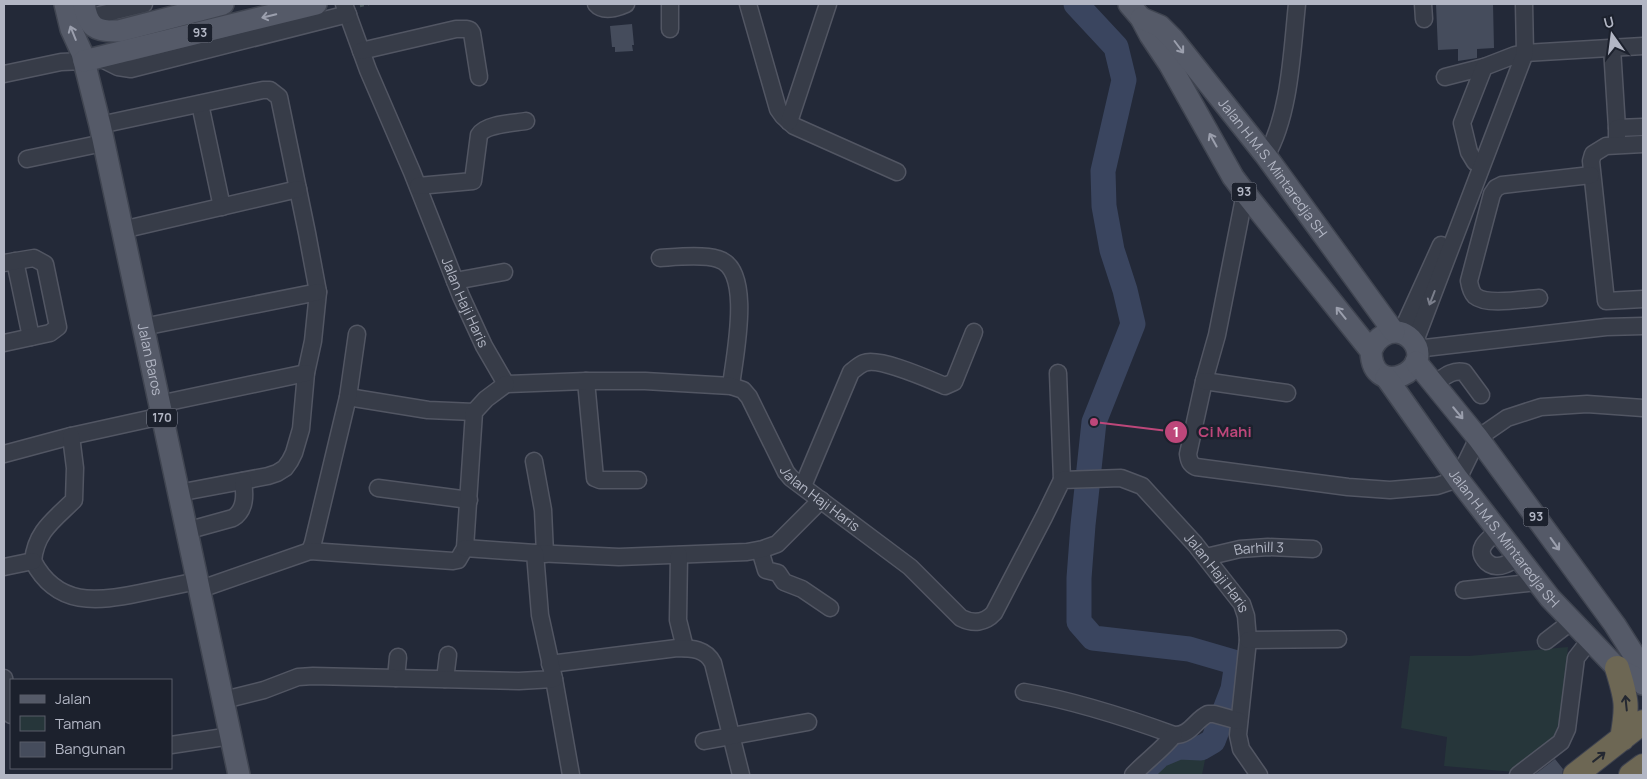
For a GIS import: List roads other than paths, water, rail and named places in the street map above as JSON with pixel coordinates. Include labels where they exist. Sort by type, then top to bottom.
[{"type":"highway","points":[[1617,668],[1627,702],[1627,715],[1622,739]]},
{"type":"highway","points":[[1575,775],[1643,722]]},
{"type":"highway","points":[[1631,775],[1643,766]]},
{"type":"main road","name":"170","points":[[65,4],[71,29],[92,60]]},
{"type":"main road","name":"93","points":[[85,11],[91,25],[96,28],[119,31],[147,13],[224,4]]},
{"type":"main road","name":"93","points":[[92,60],[316,4]]},
{"type":"main road","name":"Jalan H.M.S. Mintaredja SH","points":[[1135,11],[1160,26],[1173,39],[1264,154],[1408,344],[1434,384],[1478,438],[1615,625],[1636,658],[1642,682]]},
{"type":"main road","name":"Jalan H.M.S. Mintaredja SH","points":[[1135,11],[1170,65],[1239,185],[1371,351],[1374,367],[1386,377],[1518,558],[1543,590],[1617,668],[1642,682]]},
{"type":"main road","points":[[92,60],[92,50],[104,44],[128,38],[147,13]]},
{"type":"main road","name":"Jalan Baros","points":[[92,60],[101,134],[239,775]]},
{"type":"main road","points":[[1239,185],[1232,165],[1238,156],[1254,149],[1264,154]]},
{"type":"main road","points":[[1371,351],[1374,343],[1386,333],[1408,344],[1407,374],[1401,377],[1386,377]]},
{"type":"main road","points":[[1543,590],[1568,593],[1575,585],[1578,575]]},
{"type":"street","points":[[596,4],[598,7],[609,9],[626,4]]},
{"type":"street","points":[[670,4],[670,29]]},
{"type":"street","points":[[748,4],[778,109],[789,122],[897,172]]},
{"type":"street","points":[[789,122],[828,4]]},
{"type":"street","points":[[1264,154],[1277,132],[1288,83],[1297,4]]},
{"type":"street","points":[[1470,184],[1475,162],[1520,54],[1514,4]]},
{"type":"street","points":[[1524,4],[1520,54],[1470,184],[1443,241],[1408,344],[1606,327],[1643,326]]},
{"type":"street","points":[[4,74],[61,62],[92,60],[131,69],[346,9]]},
{"type":"street","name":"Jalan Haji Haris","points":[[346,9],[361,51],[418,186],[455,281],[484,346],[506,384]]},
{"type":"street","points":[[361,51],[467,29],[472,33],[479,77]]},
{"type":"street","points":[[1445,77],[1484,67],[1520,54],[1643,46]]},
{"type":"street","points":[[1612,48],[1618,146]]},
{"type":"street","points":[[1475,162],[1469,152],[1462,123],[1484,67]]},
{"type":"street","points":[[27,159],[200,104],[263,90],[270,90],[278,97],[318,292],[313,340],[306,373],[301,429],[290,461],[277,472],[268,476],[178,493]]},
{"type":"street","points":[[200,104],[222,207]]},
{"type":"street","points":[[418,186],[473,181],[479,135],[482,131],[489,127],[526,121]]},
{"type":"street","points":[[1616,128],[1643,127]]},
{"type":"street","points":[[1606,327],[1606,301],[1591,161],[1593,154],[1606,146],[1643,144]]},
{"type":"street","points":[[1539,298],[1485,302],[1476,297],[1471,291],[1469,281],[1492,194],[1496,188],[1502,185],[1591,175]]},
{"type":"street","points":[[1239,185],[1217,335],[1204,381],[1188,454],[1189,461],[1196,467],[1348,487],[1390,490],[1437,486],[1458,478],[1478,438],[1507,418],[1541,407],[1587,404],[1643,408]]},
{"type":"street","points":[[122,230],[298,190]]},
{"type":"street","points":[[71,436],[75,468],[74,500],[48,524],[34,553],[33,562],[39,573],[55,587],[74,597],[90,600],[108,599],[198,585],[310,551],[458,560],[465,548],[474,412],[486,399],[506,384],[645,381],[731,386],[740,305],[738,283],[732,268],[719,259],[694,257],[660,258]]},
{"type":"street","points":[[4,343],[50,334],[58,327],[45,264],[34,258],[9,262],[31,337]]},
{"type":"street","points":[[455,281],[504,272]]},
{"type":"street","points":[[143,327],[318,292]]},
{"type":"street","points":[[1606,301],[1643,299]]},
{"type":"street","points":[[803,486],[851,372],[865,362],[880,362],[945,386],[954,382],[974,332]]},
{"type":"street","points":[[310,551],[348,397],[357,334]]},
{"type":"street","points":[[1434,384],[1457,370],[1464,372],[1480,395]]},
{"type":"street","points":[[4,454],[160,410],[306,373]]},
{"type":"street","points":[[1058,373],[1068,479]]},
{"type":"street","points":[[586,381],[595,478],[638,480]]},
{"type":"street","points":[[1204,381],[1287,393]]},
{"type":"street","name":"Jalan Haji Haris","points":[[731,386],[743,390],[749,397],[786,472],[791,478],[910,566],[961,618],[968,622],[987,620],[994,613],[1044,517],[1068,479],[1121,478],[1142,486],[1206,557],[1242,604],[1246,616],[1248,640],[1228,718],[1238,735],[1241,749],[1259,775]]},
{"type":"street","points":[[348,397],[428,410],[474,412]]},
{"type":"street","points":[[534,461],[543,510],[540,554],[540,615],[571,775]]},
{"type":"street","points":[[186,531],[233,518],[238,514],[244,500],[243,480]]},
{"type":"street","points":[[378,488],[469,500]]},
{"type":"street","points":[[465,548],[540,554],[620,557],[747,552],[777,544],[820,500]]},
{"type":"street","name":"Barhill 3","points":[[1206,557],[1240,549],[1268,547],[1313,549]]},
{"type":"street","points":[[760,550],[766,570],[778,573],[784,582],[802,589],[830,608]]},
{"type":"street","points":[[679,555],[678,620],[685,648]]},
{"type":"street","points":[[4,567],[33,562]]},
{"type":"street","points":[[1464,590],[1543,590]]},
{"type":"street","points":[[1546,641],[1572,621]]},
{"type":"street","points":[[1248,640],[1338,639]]},
{"type":"street","points":[[1518,775],[1561,742],[1567,728],[1576,658],[1590,640]]},
{"type":"street","points":[[224,700],[264,690],[298,677],[519,681],[552,671],[685,648],[700,650],[710,657],[713,663],[741,775]]},
{"type":"street","points":[[445,679],[448,655]]},
{"type":"street","points":[[396,678],[398,657]]},
{"type":"street","points":[[4,678],[10,711]]},
{"type":"street","points":[[1024,692],[1055,697],[1135,720],[1174,735],[1181,735],[1187,732],[1204,716],[1228,718]]},
{"type":"street","points":[[704,741],[808,722]]},
{"type":"street","points":[[1133,775],[1146,761],[1166,746],[1174,735]]},
{"type":"street","points":[[172,745],[231,736]]},
{"type":"waterway","points":[[1076,4],[1116,47],[1124,80],[1103,171],[1104,206],[1112,250],[1125,290],[1133,324],[1094,422],[1079,578],[1079,622],[1093,638],[1189,649],[1237,663],[1233,689],[1213,741],[1201,748],[1179,747],[1160,755],[1144,770]]},
{"type":"place","name":"Ci Mahi","points":[[1094,422]]}]
